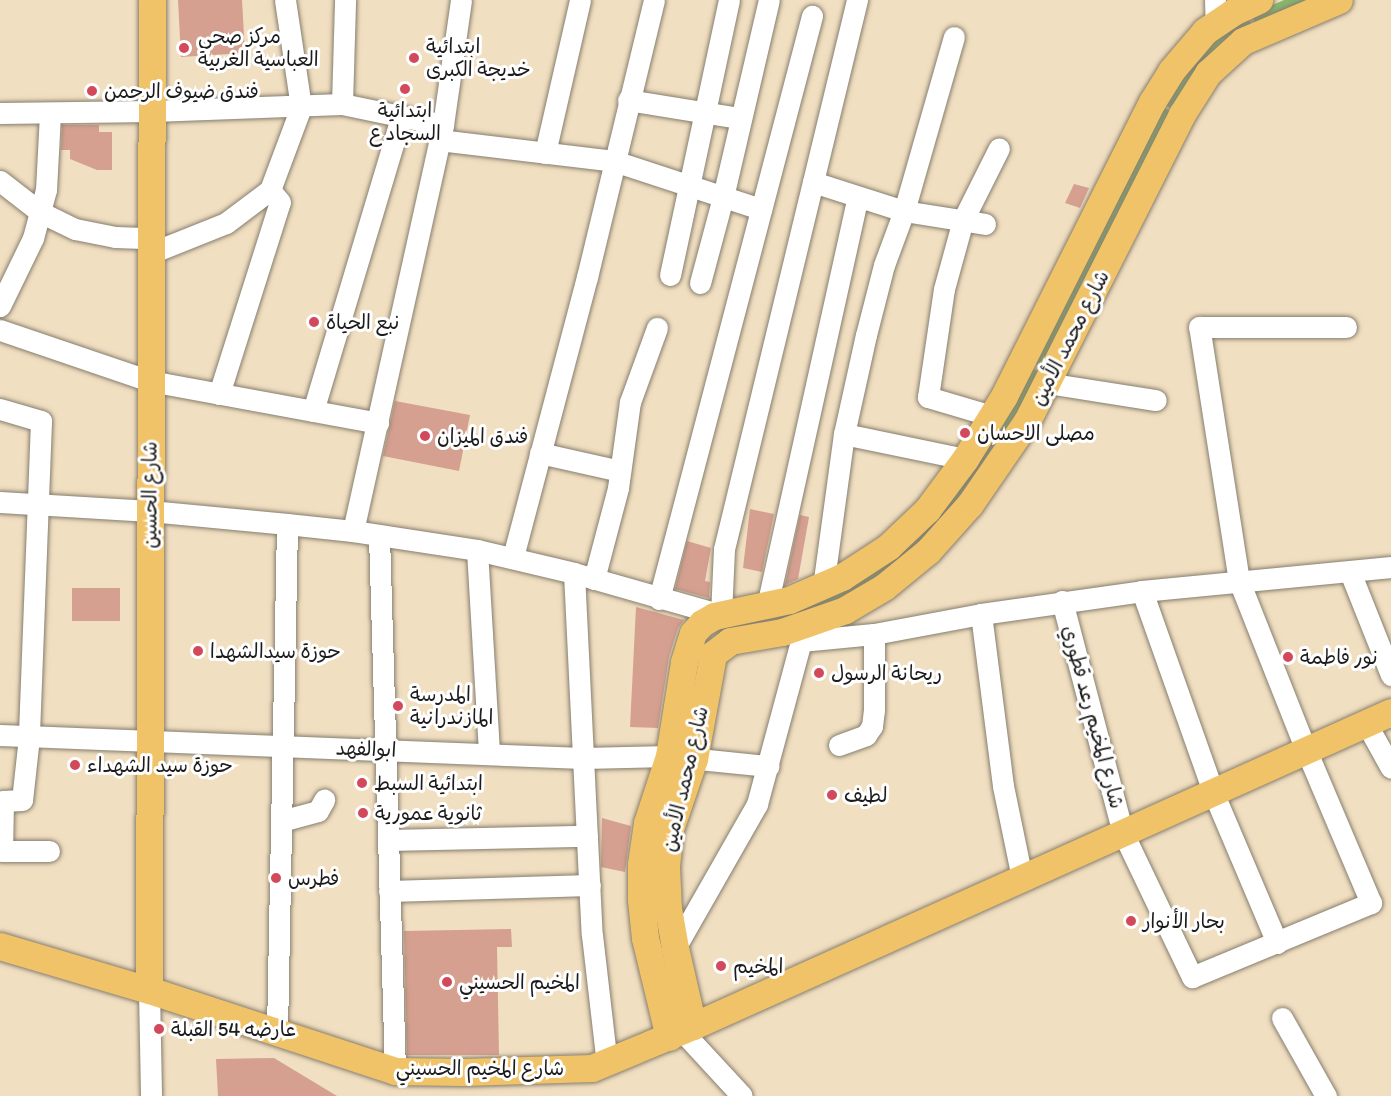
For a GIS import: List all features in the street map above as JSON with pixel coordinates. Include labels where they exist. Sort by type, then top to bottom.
[{"type":"main road","name":"شارع الحسين","points":[[149,990],[150,381],[156,244],[152,111],[152,0]]},
{"type":"main road","name":"شارع محمد الأمين","points":[[681,1032],[675,948],[668,910],[667,850],[675,813],[681,758],[688,643],[702,623],[721,615],[767,606],[823,587],[867,562],[909,529],[943,490],[992,416],[1152,102],[1182,55],[1215,11],[1259,0]]},
{"type":"main road","name":"شارع محمد الأمين","points":[[681,1032],[645,938],[640,882],[647,823],[681,758],[711,659],[716,650],[730,641],[803,633],[864,600],[907,571],[928,551],[970,504],[993,473],[1047,383],[1182,114],[1208,73],[1243,41],[1339,0]]},
{"type":"main road","name":"شارع المخيم الحسيني","points":[[0,946],[149,990],[395,1071],[580,1069],[607,1064],[681,1032],[1391,712]]},
{"type":"street","points":[[0,181],[40,212],[75,229],[96,234],[156,244],[226,223],[270,190],[302,107],[285,0]]},
{"type":"street","points":[[342,104],[345,0]]},
{"type":"street","points":[[354,531],[441,132],[461,0]]},
{"type":"street","points":[[545,153],[580,0]]},
{"type":"street","points":[[513,557],[654,0]]},
{"type":"street","points":[[670,275],[729,0]]},
{"type":"street","points":[[700,283],[769,0]]},
{"type":"street","points":[[0,502],[150,511],[287,524],[354,531],[477,550],[574,573],[721,615],[724,549],[857,0]]},
{"type":"street","points":[[659,599],[812,16]]},
{"type":"street","points":[[823,587],[844,434],[881,275],[904,211],[954,38]]},
{"type":"street","points":[[628,100],[739,118]]},
{"type":"street","points":[[0,113],[152,111],[342,104],[400,117],[441,132],[545,153],[614,161],[761,209]]},
{"type":"street","points":[[0,306],[33,238],[46,190],[50,112]]},
{"type":"street","points":[[313,411],[400,117]]},
{"type":"street","points":[[992,416],[928,397],[944,289],[963,220],[999,148]]},
{"type":"street","points":[[813,182],[904,211],[986,224]]},
{"type":"street","points":[[219,394],[280,202],[270,190]]},
{"type":"street","points":[[767,606],[858,197]]},
{"type":"street","points":[[1142,591],[1213,792],[1277,943],[1371,903],[1306,750],[1239,580],[1199,327],[1346,327]]},
{"type":"street","points":[[594,579],[620,471],[630,402],[657,328]]},
{"type":"street","points":[[0,330],[150,381],[378,423]]},
{"type":"street","points":[[1047,383],[1156,400]]},
{"type":"street","points":[[0,409],[41,421],[29,737],[22,800],[3,801],[2,851],[49,851]]},
{"type":"street","points":[[844,434],[965,459]]},
{"type":"street","points":[[540,453],[620,471]]},
{"type":"street","points":[[277,1032],[287,524]]},
{"type":"street","points":[[379,535],[395,1071]]},
{"type":"street","points":[[477,550],[489,754]]},
{"type":"street","points":[[675,948],[748,824],[757,804],[803,633],[874,634],[1062,601],[1239,580],[1391,567]]},
{"type":"street","points":[[1350,572],[1391,675]]},
{"type":"street","points":[[574,573],[592,935],[607,1064]]},
{"type":"street","name":"شارع المخيم رعد قطوري","points":[[1062,601],[1123,833],[1192,977],[1277,943]]},
{"type":"street","points":[[981,614],[1003,786],[1022,878]]},
{"type":"street","points":[[839,745],[866,735],[872,726],[874,634]]},
{"type":"street","points":[[1366,723],[1391,768]]},
{"type":"street","name":"ابوالفهد","points":[[0,735],[583,758],[681,758]]},
{"type":"street","points":[[681,758],[768,766]]},
{"type":"street","points":[[281,821],[318,811],[324,800]]},
{"type":"street","points":[[388,840],[587,836]]},
{"type":"street","points":[[389,891],[590,885]]},
{"type":"street","points":[[149,990],[151,1096]]},
{"type":"street","points":[[1282,1018],[1326,1096]]},
{"type":"street","points":[[681,1032],[742,1096]]},
{"type":"green space","points":[[1284,0],[1310,0],[1255,23],[1251,14]]},
{"type":"green space","points":[[1247,16],[1251,25],[1172,109],[1164,104],[1207,42]]},
{"type":"green space","points":[[1161,106],[1170,111],[1043,367],[1034,363]]},
{"type":"green space","points":[[1031,368],[1040,372],[1015,415],[940,524],[864,588],[780,624],[777,615],[856,581]]},
{"type":"building","points":[[178,0],[242,0],[245,53],[181,57]]},
{"type":"building","points":[[62,125],[99,125],[99,132],[112,132],[112,170],[97,170],[70,159],[70,150],[61,150]]},
{"type":"building","points":[[1074,184],[1089,188],[1080,208],[1065,203]]},
{"type":"building","name":"فندق الميزان","points":[[395,401],[470,415],[459,471],[383,456]]},
{"type":"building","points":[[750,509],[774,514],[762,572],[743,568]]},
{"type":"building","points":[[800,515],[809,517],[798,579],[785,585]]},
{"type":"building","points":[[687,541],[711,548],[705,581],[710,582],[709,598],[675,589]]},
{"type":"building","points":[[72,588],[120,588],[120,621],[72,621]]},
{"type":"building","points":[[636,607],[684,620],[678,628],[669,657],[658,728],[630,727]]},
{"type":"building","points":[[602,818],[631,826],[625,872],[601,867]]},
{"type":"building","name":"المخيم الحسيني","points":[[511,929],[512,947],[497,947],[499,1055],[407,1055],[404,931]]},
{"type":"building","points":[[274,1058],[337,1096],[218,1096],[216,1059]]},
{"type":"place","name":"مركز صحي العباسية الغربية","points":[[184,48]]},
{"type":"place","name":"ابتدائية خديجة الكبرى","points":[[414,58]]},
{"type":"place","name":"ابتدائية السجاد ع","points":[[405,89]]},
{"type":"place","name":"فندق ضيوف الرحمن","points":[[92,91]]},
{"type":"place","name":"نبع الحياة","points":[[314,322]]},
{"type":"place","name":"مصلى الاحسان","points":[[965,433]]},
{"type":"place","name":"فندق الميزان","points":[[425,436]]},
{"type":"place","name":"حوزة سيدالشهدا","points":[[198,651]]},
{"type":"place","name":"نور فاطمة","points":[[1288,657]]},
{"type":"place","name":"ريحانة الرسول","points":[[819,673]]},
{"type":"place","name":"المدرسة المازندرانية","points":[[398,706]]},
{"type":"place","name":"حوزة سيد الشهداء","points":[[75,765]]},
{"type":"place","name":"ابتدائية السبط","points":[[362,783]]},
{"type":"place","name":"لطيف","points":[[832,795]]},
{"type":"place","name":"ثانوية عمورية","points":[[363,813]]},
{"type":"place","name":"فطرس","points":[[276,878]]},
{"type":"place","name":"بحار الأنوار","points":[[1131,921]]},
{"type":"place","name":"المخيم","points":[[721,966]]},
{"type":"place","name":"المخيم الحسيني","points":[[447,982]]},
{"type":"place","name":"عارضه 54 القبلة","points":[[159,1029]]}]
